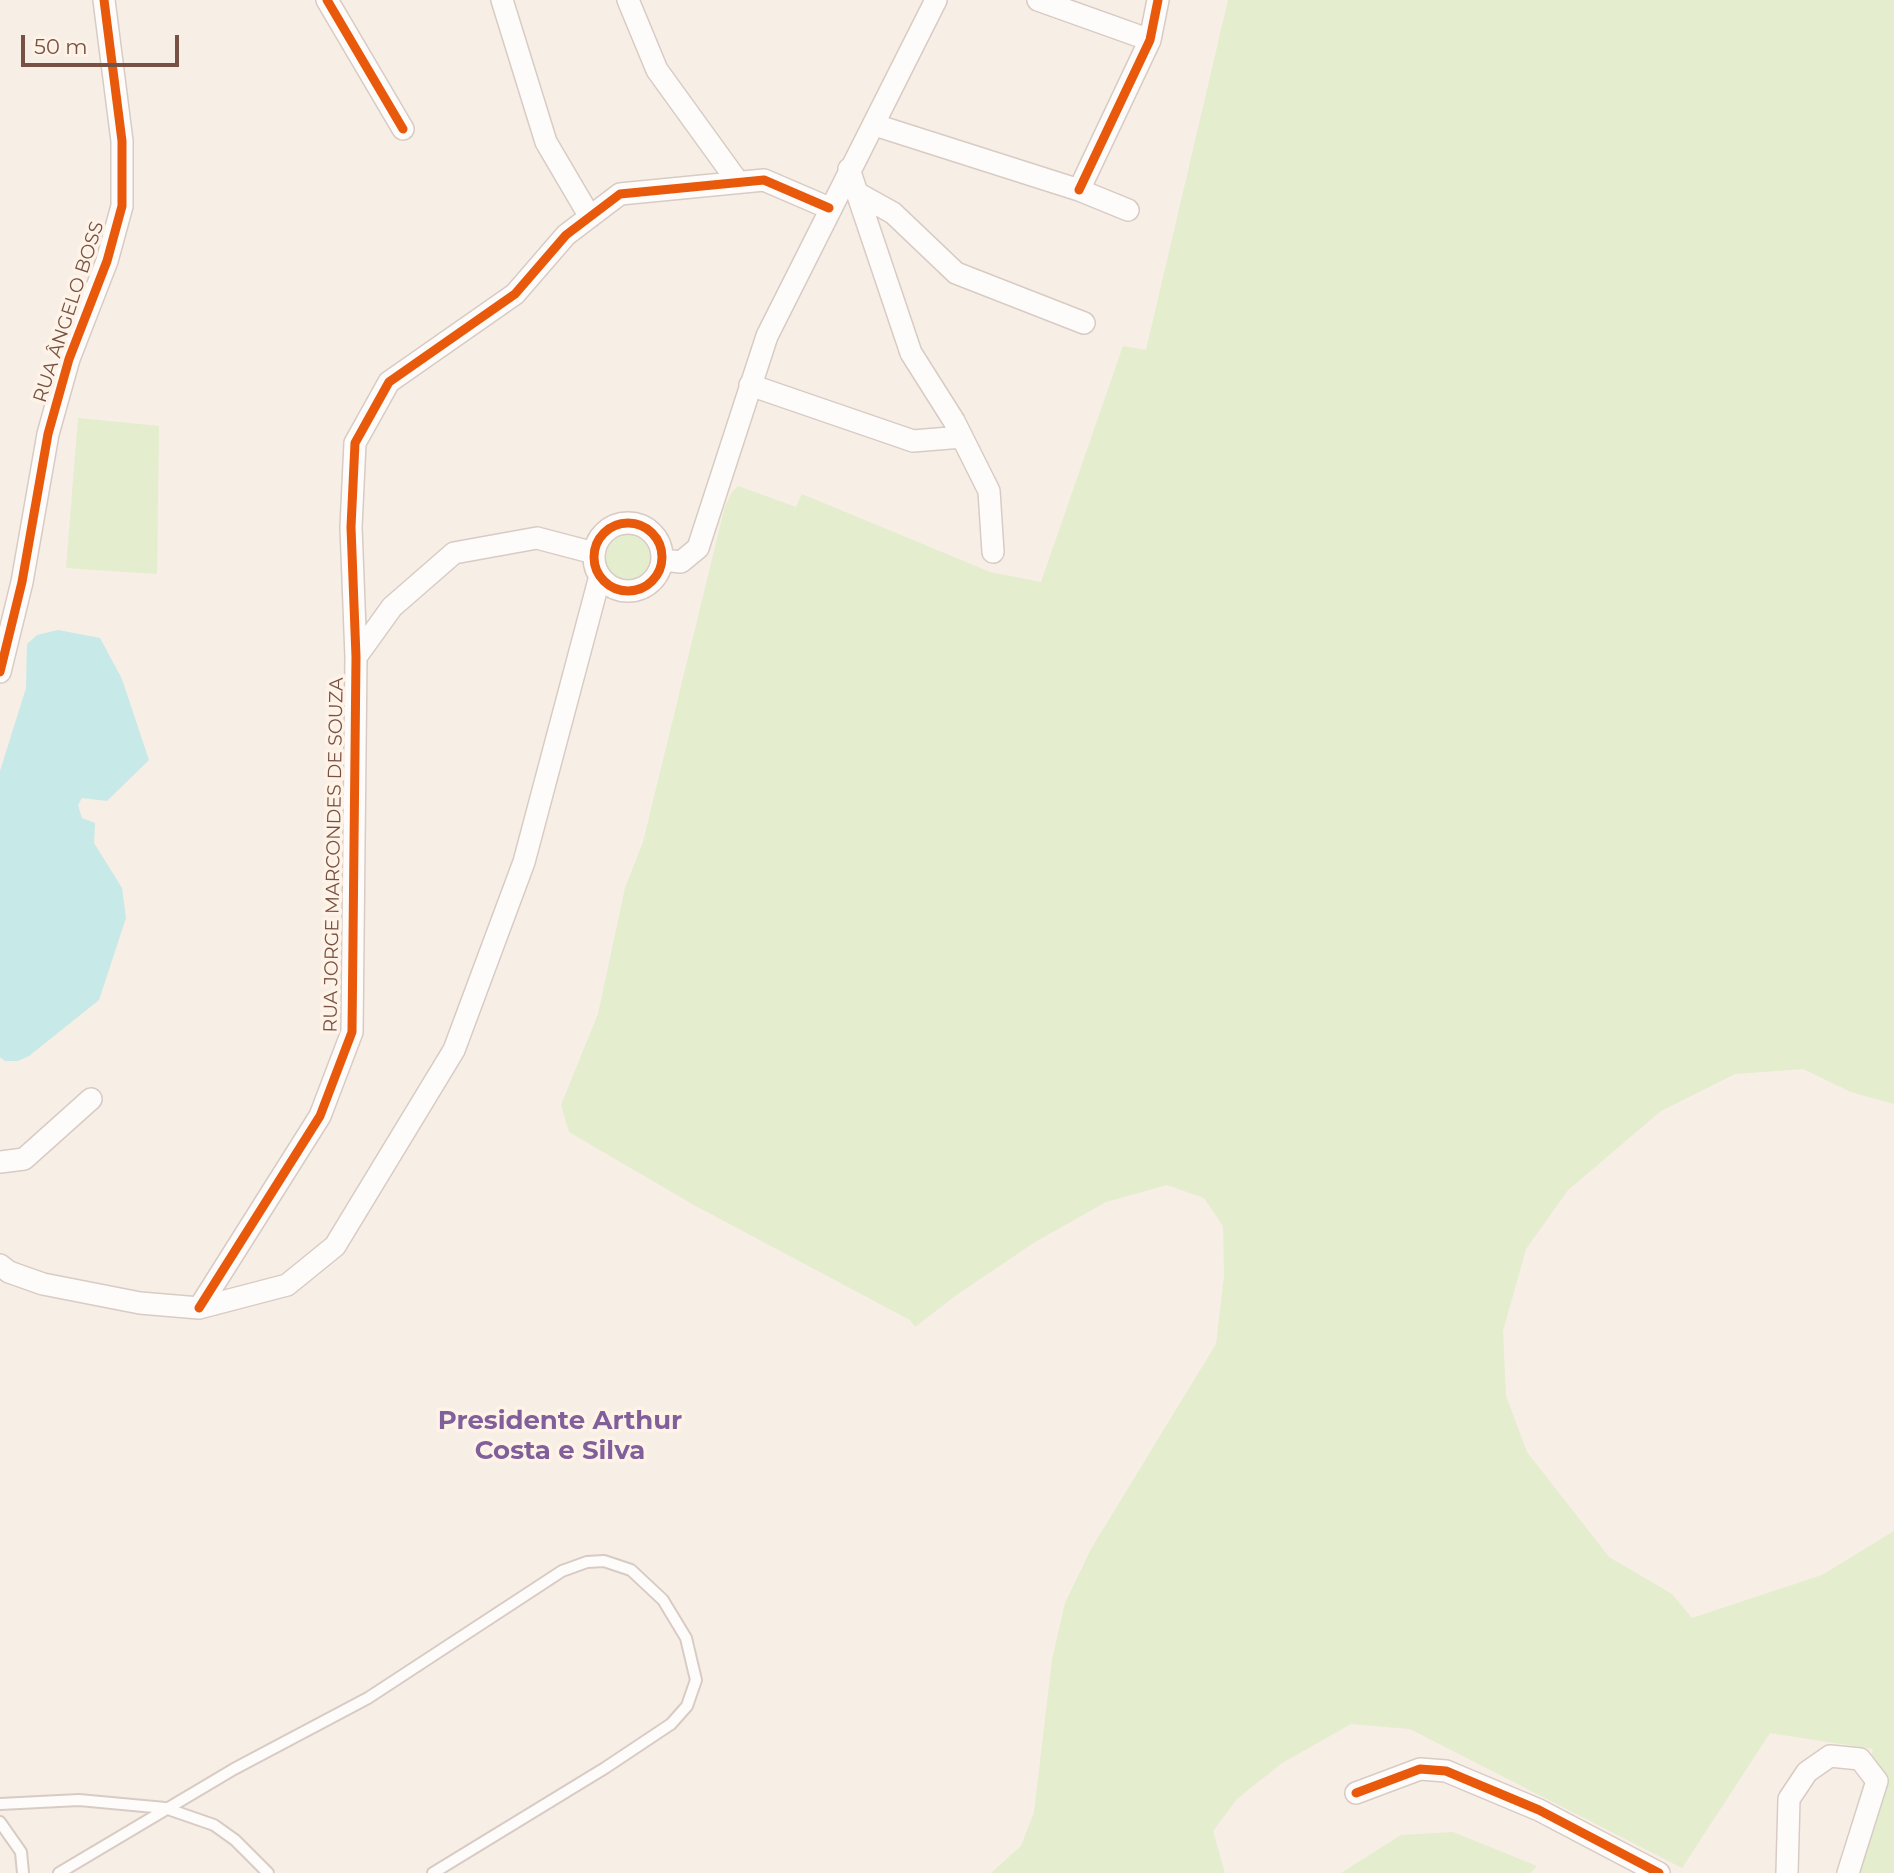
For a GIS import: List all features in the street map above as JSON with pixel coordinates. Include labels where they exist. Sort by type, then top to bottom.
[{"type":"street","name":"RUA ÂNGELO BOSS","points":[[0,672],[22,582],[48,434],[69,359],[107,261],[122,206],[122,141],[104,0]]},
{"type":"street","points":[[327,0],[403,129]]},
{"type":"street","points":[[502,0],[546,142],[590,217]]},
{"type":"street","points":[[628,0],[657,70],[738,182]]},
{"type":"street","points":[[662,560],[681,562],[698,548],[767,336],[849,169],[876,125],[936,0]]},
{"type":"street","points":[[1038,0],[1150,40]]},
{"type":"street","points":[[1079,190],[1150,40],[1158,0]]},
{"type":"street","points":[[876,125],[1079,190],[1128,210]]},
{"type":"street","points":[[849,169],[911,353],[962,437],[989,491],[993,552]]},
{"type":"street","name":"RUA JORGE MARCONDES DE SOUZA","points":[[199,1308],[320,1116],[352,1032],[356,657],[351,527],[355,443],[389,382],[515,294],[566,234],[620,194],[764,180],[829,208]]},
{"type":"street","points":[[857,193],[893,213],[956,273],[1084,323]]},
{"type":"street","points":[[751,385],[913,441],[962,437]]},
{"type":"street","points":[[0,1265],[9,1272],[43,1284],[140,1303],[199,1308],[287,1285],[335,1246],[454,1050],[524,862],[600,576],[594,553],[604,532],[627,522],[646,527],[661,545],[662,560],[651,583],[639,589],[614,588],[600,576]]},
{"type":"street","points":[[356,657],[392,607],[454,553],[537,538],[594,553]]},
{"type":"street","points":[[0,1162],[24,1159],[91,1099]]},
{"type":"street","points":[[1787,1873],[1789,1799],[1807,1772],[1830,1756],[1860,1759],[1885,1776],[1848,1873]]},
{"type":"street","points":[[1356,1793],[1420,1769],[1446,1771],[1539,1810],[1659,1873]]},
{"type":"lane","points":[[60,1873],[165,1808],[368,1698],[562,1571],[587,1562],[604,1561],[631,1570],[663,1600],[686,1638],[696,1679],[687,1706],[671,1724],[627,1753],[433,1873]]},
{"type":"lane","points":[[0,1804],[79,1800],[165,1808],[214,1825],[268,1873]]},
{"type":"lane","points":[[0,1822],[20,1852],[23,1873]]},
{"type":"green space","points":[[1228,0],[1894,0],[1894,1104],[1851,1092],[1803,1069],[1735,1074],[1661,1111],[1568,1190],[1526,1249],[1503,1331],[1506,1396],[1527,1452],[1609,1557],[1672,1594],[1692,1618],[1822,1575],[1894,1531],[1894,1873],[1837,1873],[1873,1749],[1770,1733],[1682,1868],[1410,1729],[1351,1724],[1282,1763],[1237,1799],[1213,1831],[1225,1873],[991,1873],[1021,1846],[1034,1812],[1052,1660],[1065,1603],[1091,1549],[1216,1344],[1224,1276],[1223,1226],[1204,1198],[1167,1185],[1106,1202],[1035,1242],[955,1296],[915,1327],[910,1320],[694,1205],[569,1132],[561,1105],[598,1014],[625,888],[643,842],[725,506],[732,492],[738,486],[796,507],[802,494],[990,572],[1041,582],[1123,346],[1146,350]]},
{"type":"green space","points":[[78,418],[159,426],[157,574],[66,568]]},
{"type":"green space","points":[[628,533],[645,540],[652,557],[645,574],[628,581],[611,574],[604,557],[611,540]]},
{"type":"green space","points":[[1453,1832],[1537,1866],[1530,1873],[1341,1873],[1401,1835]]},
{"type":"water","points":[[58,630],[100,638],[122,679],[149,760],[107,801],[82,798],[78,805],[82,818],[95,823],[94,843],[122,888],[126,918],[99,1000],[29,1056],[18,1061],[5,1061],[0,1057],[0,771],[26,688],[27,644],[37,635]]},
{"type":"cycle path","points":[[0,672],[22,582],[48,434],[69,359],[107,261],[122,206],[122,141],[104,0]]},
{"type":"cycle path","points":[[327,0],[403,129]]},
{"type":"cycle path","points":[[1079,190],[1150,40],[1158,0]]},
{"type":"cycle path","points":[[199,1308],[320,1116],[352,1032],[356,657],[351,527],[355,443],[389,382],[515,294],[566,235],[620,194],[764,180],[829,208]]},
{"type":"cycle path","points":[[628,523],[641,526],[652,533],[659,544],[662,557],[659,570],[652,581],[641,588],[628,591],[615,588],[604,581],[597,570],[594,557],[597,544],[604,533],[615,526],[628,523]]},
{"type":"cycle path","points":[[1356,1793],[1420,1769],[1446,1771],[1539,1810],[1659,1873]]},
{"type":"district","name":"Presidente Arthur Costa e Silva","points":[[560,1436]]}]
